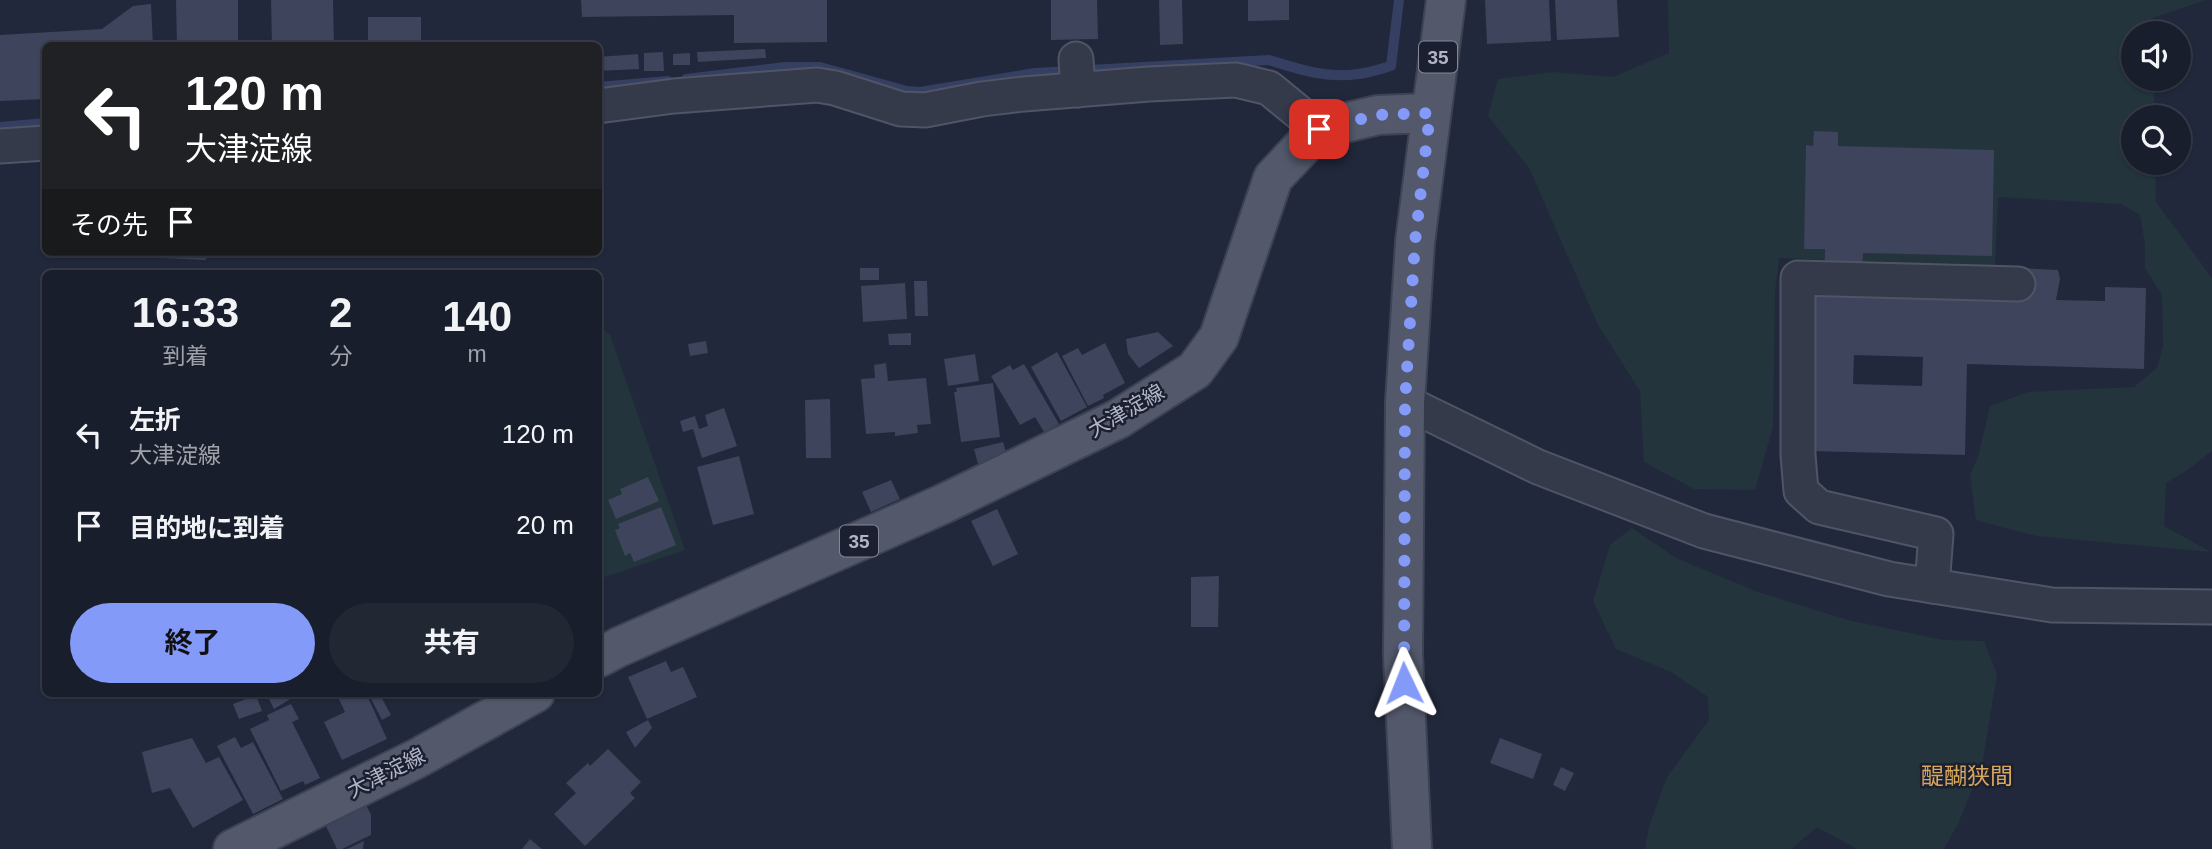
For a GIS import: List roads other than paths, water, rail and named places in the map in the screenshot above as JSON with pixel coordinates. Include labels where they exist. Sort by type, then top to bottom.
[{"type":"main road","name":"35","points":[[1430,113],[1446,0]]},
{"type":"main road","points":[[1319,129],[1378,115],[1430,113],[1415,242],[1405,402],[1403,655],[1412,849]]},
{"type":"main road","name":"大津淀線","points":[[602,656],[943,505],[1118,419],[1195,370],[1219,337],[1273,178],[1319,129]]},
{"type":"main road","name":"大津淀線","points":[[233,849],[416,759],[528,697]]},
{"type":"street","points":[[602,105],[674,96],[817,85],[901,109],[925,110],[1077,76],[1149,84],[1236,80],[1269,88],[1319,129]]},
{"type":"street","points":[[0,146],[42,144]]},
{"type":"street","points":[[1932,586],[1936,534],[1819,507],[1801,491],[1798,455],[1798,278],[2018,285]]},
{"type":"street","points":[[1405,402],[1538,467],[1704,531],[1889,579],[2052,605],[2212,607]]},
{"type":"waterway","points":[[686,79],[785,67],[820,67],[907,91],[920,92],[1035,73],[1269,60],[1324,74],[1358,74],[1391,66],[1399,0]]},
{"type":"waterway","points":[[602,87],[668,81]]},
{"type":"waterway","points":[[0,127],[42,123]]},
{"type":"district","name":"醍醐狭間","points":[[1967,776]]}]
